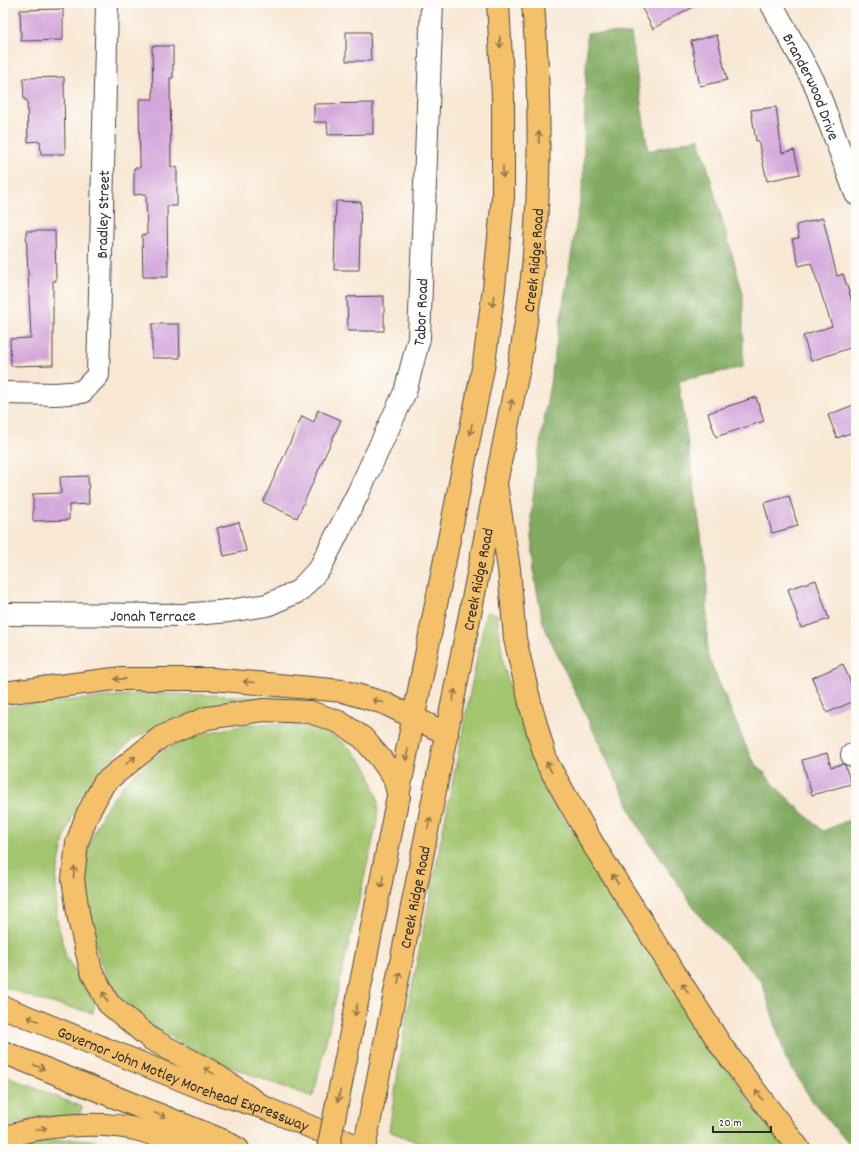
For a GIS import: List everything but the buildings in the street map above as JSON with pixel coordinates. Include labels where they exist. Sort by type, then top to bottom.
[{"type":"main road","points":[[328,1149],[484,363],[494,288],[503,189],[504,98],[498,3]]},
{"type":"main road","name":"Creek Ridge Road","points":[[364,1149],[519,367],[533,268],[539,170],[538,68],[533,3]]},
{"type":"main road","points":[[496,484],[509,569],[515,639],[531,707],[547,763],[594,846],[722,1047],[799,1149]]},
{"type":"main road","points":[[3,693],[114,679],[212,679],[343,691],[384,703],[414,716],[447,734]]},
{"type":"main road","points":[[265,1108],[210,1071],[151,1039],[108,1003],[92,970],[79,919],[73,879],[77,843],[88,814],[104,783],[161,737],[207,718],[264,710],[310,712],[340,722],[363,738],[381,759],[394,778],[399,797]]},
{"type":"main road","name":"Governor John Motley Morehead Expressway","points":[[3,1007],[209,1090],[265,1108],[364,1149]]},
{"type":"main road","points":[[3,1052],[224,1141],[238,1149]]},
{"type":"main road","points":[[3,1139],[47,1128],[89,1124],[138,1130],[194,1149]]},
{"type":"street","name":"Bradley Street","points":[[3,393],[54,394],[82,392],[98,375],[107,3]]},
{"type":"street","name":"Tabor Road","points":[[299,591],[320,568],[358,493],[405,392],[419,338],[432,3]]},
{"type":"street","name":"Branderwood Drive","points":[[771,3],[815,84],[856,194]]},
{"type":"street","name":"Jonah Terrace","points":[[3,614],[183,615],[229,611],[267,605],[299,591]]},
{"type":"green space","points":[[587,33],[631,34],[648,151],[699,138],[743,293],[743,367],[679,381],[707,578],[707,654],[751,758],[779,790],[823,831],[856,817],[856,928],[851,958],[856,966],[856,1149],[853,1149],[813,1102],[786,1059],[762,982],[703,920],[638,826],[543,624],[534,575],[531,515],[537,462],[583,184]]},
{"type":"green space","points":[[486,612],[497,614],[504,668],[525,735],[557,808],[752,1105],[786,1149],[434,1149],[389,1131],[408,1007]]},
{"type":"green space","points":[[146,693],[292,698],[292,703],[213,707],[171,720],[133,739],[104,766],[78,800],[64,839],[56,879],[57,919],[66,957],[95,1003],[93,1013],[39,1000],[3,986],[3,707]]},
{"type":"green space","points":[[251,724],[291,724],[321,729],[347,745],[367,767],[378,800],[377,823],[313,1097],[262,1079],[208,1057],[182,1044],[158,1029],[136,1012],[112,987],[104,971],[82,896],[87,857],[92,837],[111,801],[124,784],[155,757],[173,746],[191,738],[211,732]]},
{"type":"green space","points":[[3,1075],[82,1107],[80,1115],[44,1117],[3,1127]]},
{"type":"green space","points":[[70,1139],[92,1140],[129,1149],[19,1149],[27,1144]]}]
